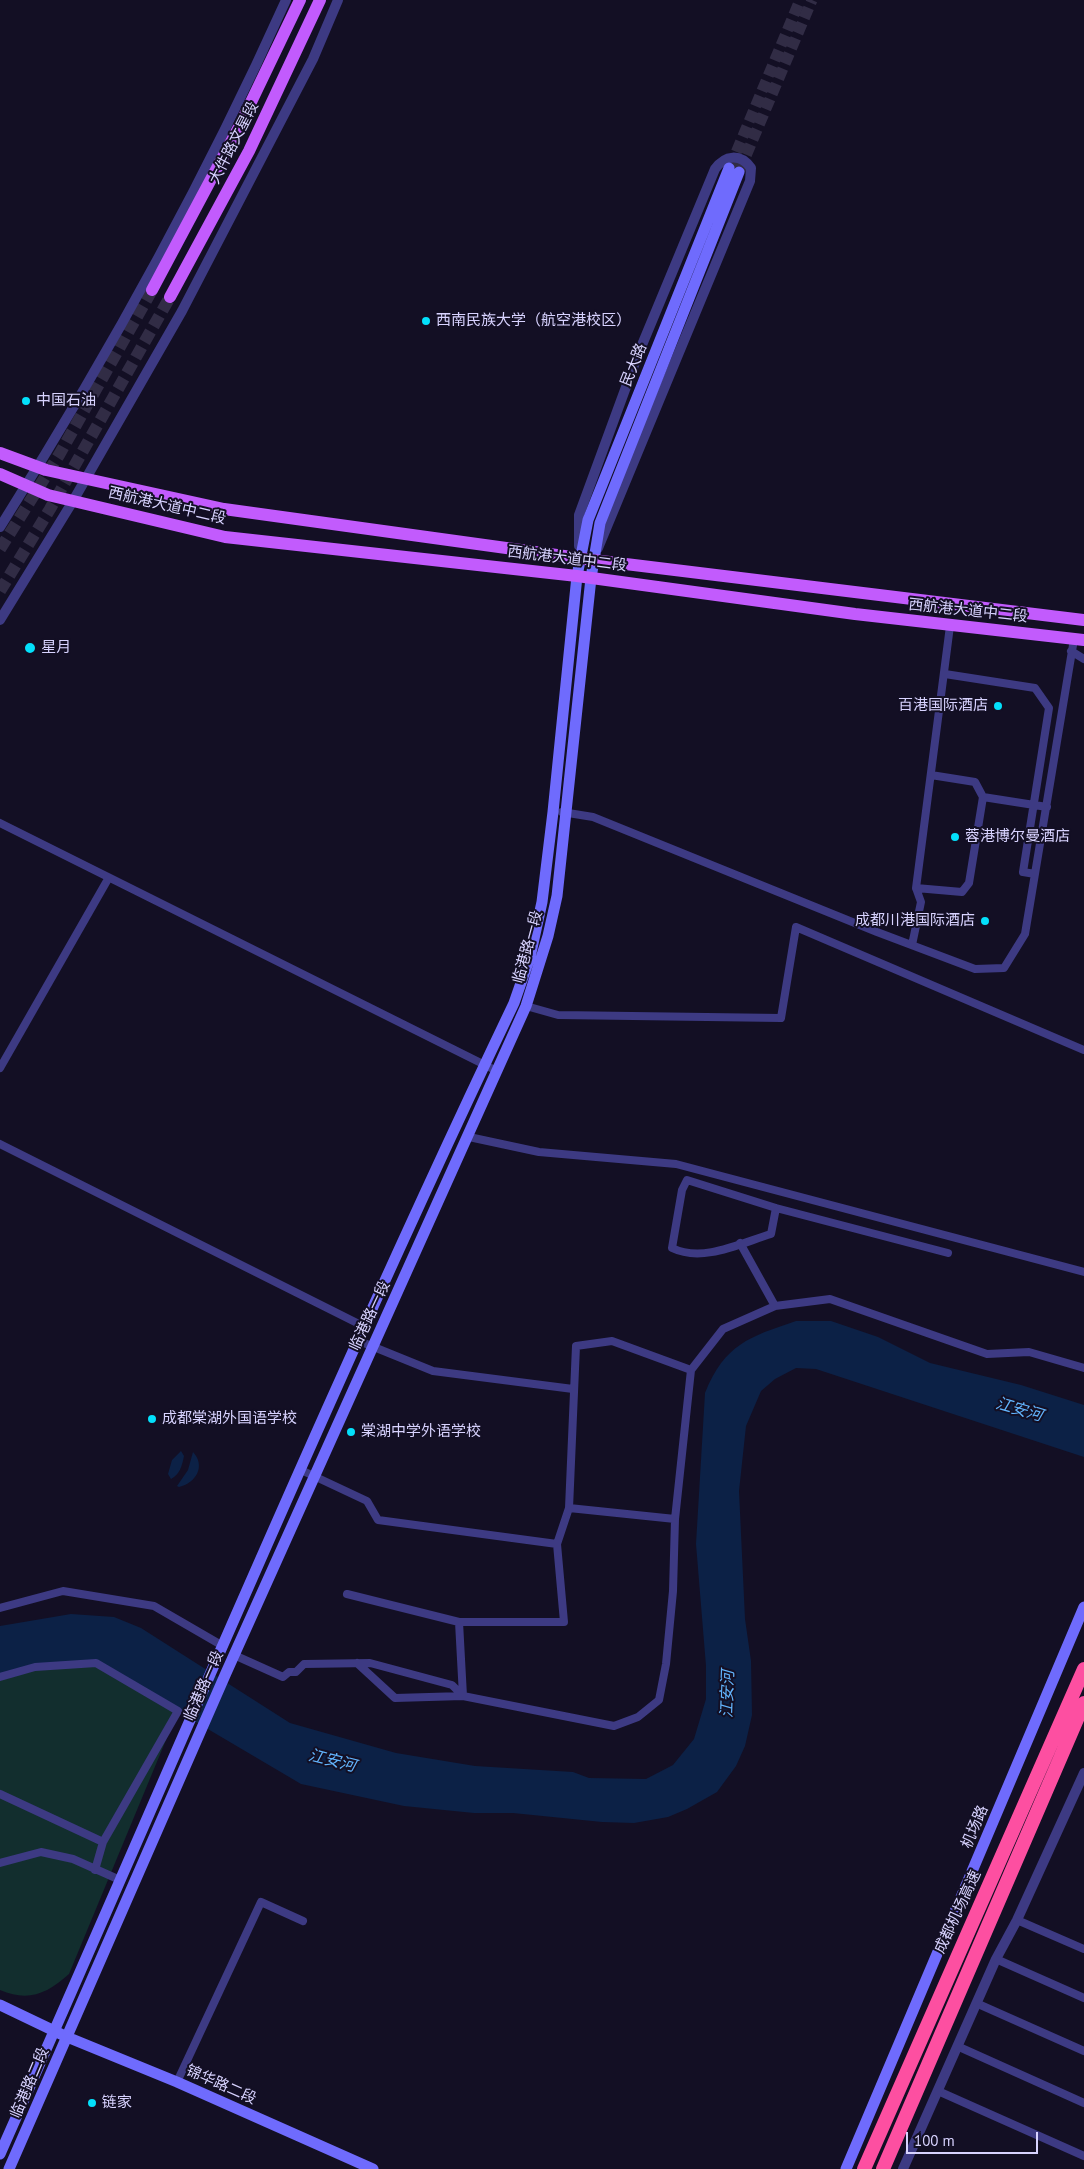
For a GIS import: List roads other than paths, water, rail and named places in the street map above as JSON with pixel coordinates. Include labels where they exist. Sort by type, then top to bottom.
[{"type":"highway","name":"成都机场高速","points":[[864,2169],[1084,1669]]},
{"type":"highway","points":[[883,2169],[1018,1860],[1084,1703]]},
{"type":"main road","name":"大件路文星段","points":[[152,290],[241,124],[300,0]]},
{"type":"main road","name":"大件路文星段","points":[[170,297],[249,151],[320,0]]},
{"type":"main road","name":"民大路","points":[[577,576],[588,520],[734,170],[600,523],[591,578]]},
{"type":"main road","points":[[0,453],[38,467],[85,479],[224,509],[580,559],[1084,620]]},
{"type":"main road","name":"西航港大道中二段","points":[[0,474],[48,495],[225,537],[577,576],[1076,643]]},
{"type":"main road","name":"临港路一段","points":[[55,2031],[187,1725],[365,1327],[514,1003],[530,957],[542,902],[554,812],[577,576]]},
{"type":"main road","name":"临港路一段","points":[[67,2036],[234,1655],[372,1346],[469,1137],[526,1006],[548,936],[557,896],[591,578]]},
{"type":"main road","name":"机场路","points":[[846,2169],[1084,1607]]},
{"type":"main road","points":[[1070,1641],[1084,1620]]},
{"type":"main road","name":"锦华路二段","points":[[0,2005],[55,2031],[177,2082],[374,2169]]},
{"type":"main road","name":"临港路二段","points":[[0,2154],[55,2031]]},
{"type":"main road","name":"临港路二段","points":[[9,2169],[67,2036]]},
{"type":"street","points":[[0,527],[96,372],[188,202],[262,53],[286,0]]},
{"type":"street","points":[[0,620],[73,501],[182,311],[313,59],[338,0]]},
{"type":"street","points":[[580,559],[580,514],[637,357],[715,170],[724,159],[742,160],[751,168],[750,182],[593,560]]},
{"type":"street","points":[[912,945],[921,902],[916,888],[950,626]]},
{"type":"street","points":[[554,812],[567,812],[593,817],[975,969],[1004,968],[1025,934],[1076,643]]},
{"type":"street","points":[[1076,643],[1084,659]]},
{"type":"street","points":[[945,674],[1035,688],[1049,708],[1023,872],[1035,874]]},
{"type":"street","points":[[916,888],[962,892],[969,883],[983,797],[975,782],[931,775]]},
{"type":"street","points":[[983,797],[1047,807]]},
{"type":"street","points":[[0,823],[108,879],[497,1071]]},
{"type":"street","points":[[0,1068],[108,879]]},
{"type":"street","points":[[526,1006],[558,1015],[780,1018],[796,927],[1084,1050]]},
{"type":"street","points":[[469,1137],[539,1152],[676,1164],[1084,1272]]},
{"type":"street","points":[[0,1144],[365,1327]]},
{"type":"street","points":[[776,1208],[771,1234],[713,1252],[684,1253],[672,1248],[682,1190],[687,1180],[776,1208],[948,1253]]},
{"type":"street","points":[[740,1243],[775,1306]]},
{"type":"street","points":[[357,1663],[395,1698],[463,1696],[614,1726],[638,1718],[659,1700],[666,1664],[672,1600],[675,1519],[691,1370],[723,1329],[775,1306],[830,1299],[987,1354],[1030,1352],[1084,1368]]},
{"type":"street","points":[[359,1341],[433,1370],[573,1389]]},
{"type":"street","points":[[347,1594],[459,1622],[564,1622],[557,1544],[570,1508],[576,1346],[612,1341],[691,1370]]},
{"type":"street","points":[[301,1470],[366,1501],[378,1520],[557,1544]]},
{"type":"street","points":[[570,1508],[675,1519]]},
{"type":"street","points":[[0,1608],[63,1591],[154,1606],[223,1646]]},
{"type":"street","points":[[459,1622],[463,1696]]},
{"type":"street","points":[[234,1655],[283,1677],[289,1672],[296,1672],[304,1664],[370,1663],[452,1685],[463,1696]]},
{"type":"street","points":[[0,1677],[35,1667],[96,1663],[178,1711],[103,1842],[95,1870]]},
{"type":"street","points":[[903,2169],[996,1959],[1017,1920],[1084,1773]]},
{"type":"street","points":[[0,1794],[103,1842]]},
{"type":"street","points":[[0,1863],[41,1852],[73,1859],[120,1880]]},
{"type":"street","points":[[177,2082],[261,1902],[303,1921]]},
{"type":"street","points":[[1017,1920],[1084,1949]]},
{"type":"street","points":[[996,1959],[1084,1998]]},
{"type":"street","points":[[976,2003],[1084,2051]]},
{"type":"street","points":[[957,2046],[1084,2103]]},
{"type":"street","points":[[938,2091],[1084,2156]]},
{"type":"water","name":"江安河","points":[[796,1321],[831,1321],[878,1337],[930,1363],[1021,1385],[1084,1405],[1084,1457],[816,1369],[796,1368],[775,1379],[761,1391],[746,1426],[739,1491],[745,1619],[751,1661],[752,1715],[745,1746],[736,1766],[717,1792],[687,1809],[668,1817],[634,1823],[602,1822],[513,1813],[474,1813],[404,1806],[301,1784],[96,1663],[72,1663],[0,1677],[0,1626],[71,1614],[114,1617],[141,1628],[290,1723],[396,1753],[475,1766],[573,1772],[589,1778],[646,1779],[673,1765],[694,1739],[706,1699],[706,1666],[696,1544],[705,1393],[721,1363],[740,1345],[765,1332]]},
{"type":"water","points":[[181,1451],[184,1456],[179,1472],[171,1479],[168,1474],[172,1460]]},
{"type":"water","points":[[193,1452],[199,1463],[197,1473],[190,1482],[179,1487],[177,1486],[188,1470]]},
{"type":"tunnel","points":[[730,167],[800,0]]},
{"type":"tunnel","points":[[740,170],[812,0]]},
{"type":"tunnel","points":[[0,549],[59,455],[152,290]]},
{"type":"tunnel","points":[[0,591],[50,509],[170,297]]},
{"type":"place","name":"西南民族大学（航空港校区）","points":[[426,321]]},
{"type":"place","name":"中国石油","points":[[26,401]]},
{"type":"place","name":"星月","points":[[30,648]]},
{"type":"place","name":"百港国际酒店","points":[[998,706]]},
{"type":"place","name":"蓉港博尔曼酒店","points":[[955,837]]},
{"type":"place","name":"成都川港国际酒店","points":[[985,921]]},
{"type":"place","name":"成都棠湖外国语学校","points":[[152,1419]]},
{"type":"place","name":"棠湖中学外语学校","points":[[351,1432]]},
{"type":"place","name":"链家","points":[[92,2103]]}]
